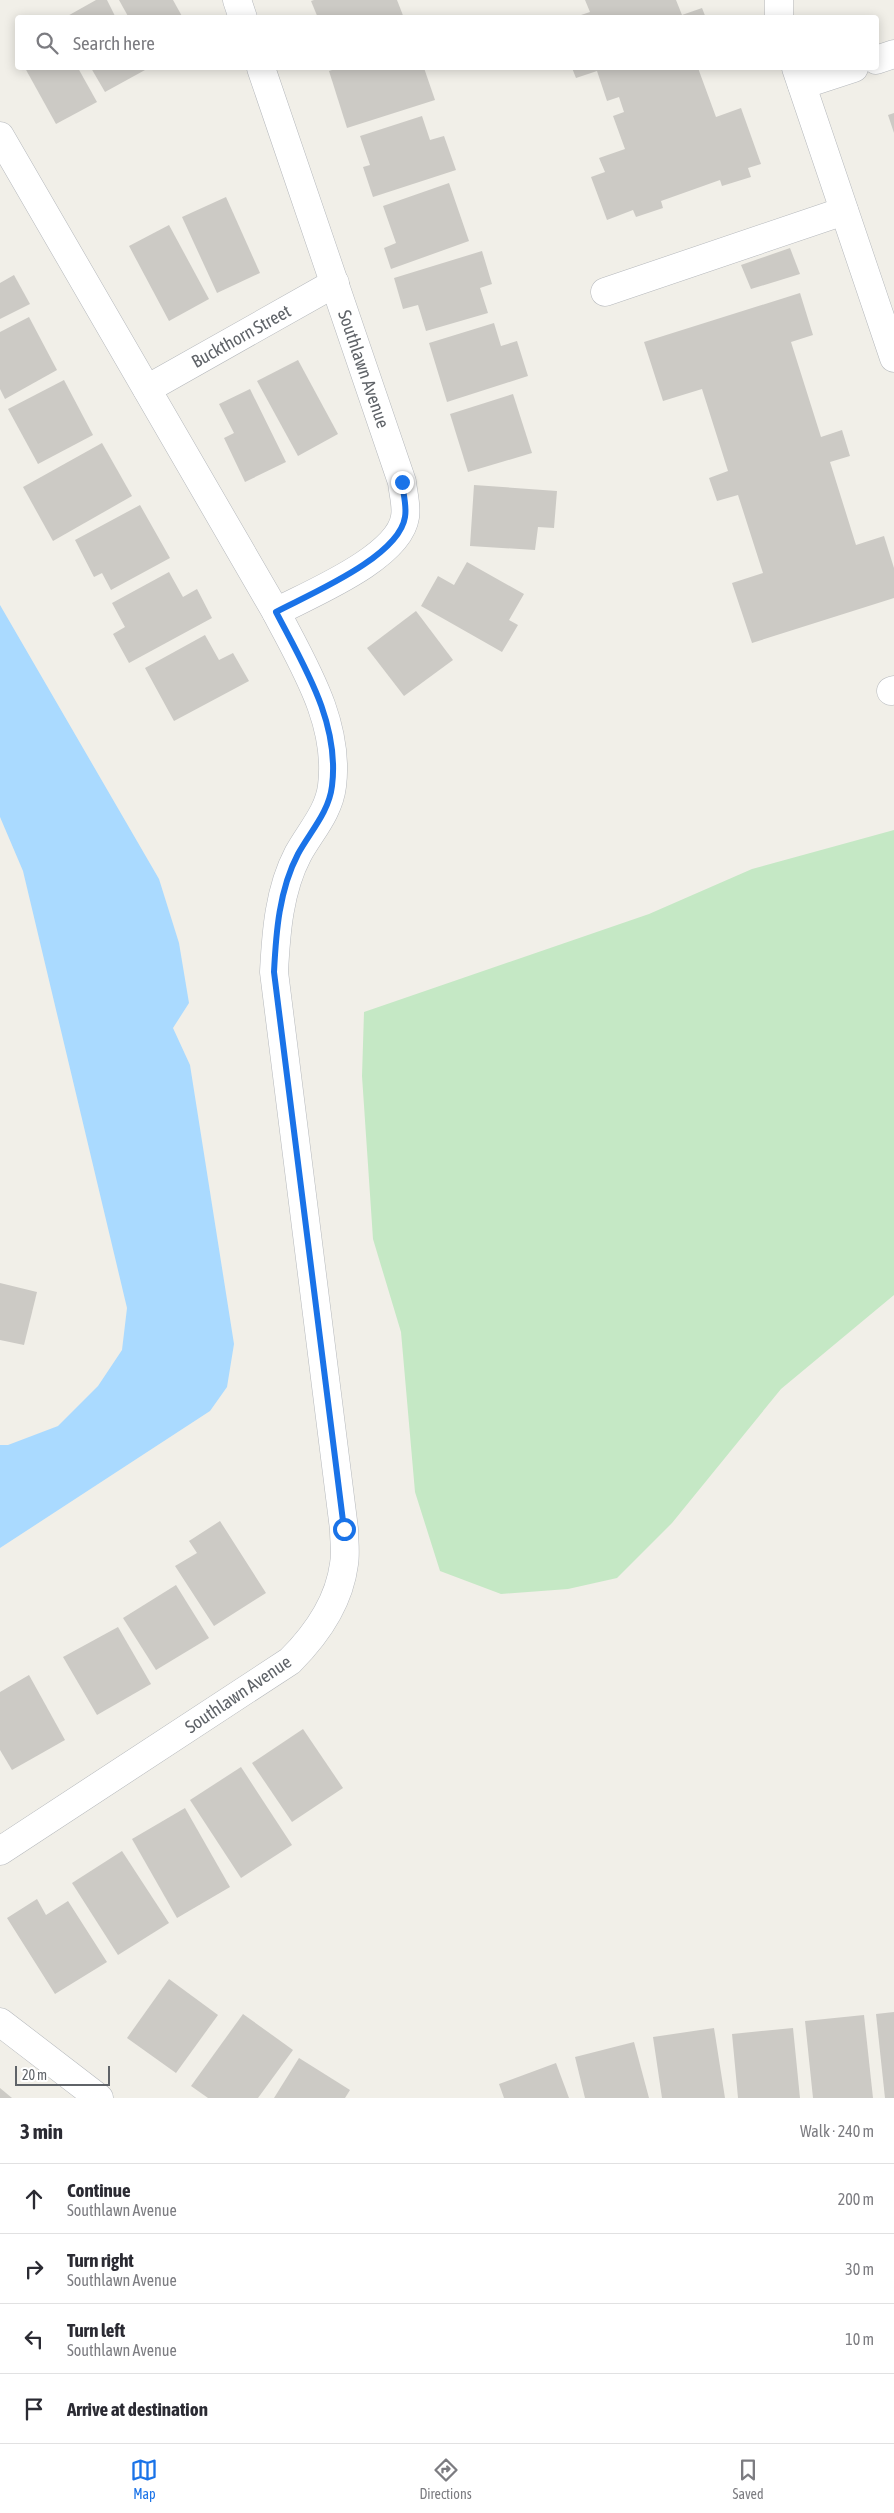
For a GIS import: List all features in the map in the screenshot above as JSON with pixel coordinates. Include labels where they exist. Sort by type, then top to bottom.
[{"type":"street","points":[[237,0],[242,15]]},
{"type":"street","points":[[779,0],[779,15]]},
{"type":"street","points":[[879,59],[894,54]]},
{"type":"street","name":"Southlawn Avenue","points":[[261,70],[402,482],[405,517],[394,540],[374,559],[276,612]]},
{"type":"street","points":[[840,70],[799,76],[894,358]]},
{"type":"street","name":"Southlawn Avenue","points":[[0,136],[276,612],[313,683],[326,716],[333,756],[332,788],[322,816],[298,855],[284,890],[276,932],[274,972],[344,1529],[344,1565],[333,1602],[313,1638],[290,1661],[0,1851]]},
{"type":"street","points":[[605,292],[844,210]]},
{"type":"street","name":"Buckthorn Street","points":[[147,389],[335,283]]},
{"type":"street","points":[[0,2022],[99,2098]]},
{"type":"green space","points":[[894,830],[894,1295],[781,1389],[672,1523],[617,1578],[568,1589],[501,1594],[440,1571],[415,1492],[401,1332],[373,1239],[362,1076],[364,1012],[649,914],[752,869]]},
{"type":"water","points":[[0,605],[159,879],[179,943],[189,1003],[173,1028],[190,1065],[234,1344],[227,1387],[210,1411],[0,1548],[0,1445],[8,1445],[58,1426],[98,1386],[122,1350],[127,1308],[23,871],[0,817]]},
{"type":"building","points":[[96,0],[107,0],[114,15],[69,15]]},
{"type":"building","points":[[119,0],[173,0],[181,15],[127,15]]},
{"type":"building","points":[[397,0],[403,15],[317,15],[311,1]]},
{"type":"building","points":[[585,0],[676,0],[682,15],[581,15],[590,12]]},
{"type":"building","points":[[702,8],[705,15],[682,15]]},
{"type":"building","points":[[26,70],[79,70],[97,102],[56,124]]},
{"type":"building","points":[[92,70],[145,70],[105,92]]},
{"type":"building","points":[[425,70],[435,100],[347,128],[329,71]]},
{"type":"building","points":[[573,70],[699,70],[716,117],[741,108],[761,164],[748,168],[751,177],[722,186],[720,180],[661,201],[663,208],[636,217],[633,210],[607,220],[591,177],[605,172],[599,158],[625,149],[613,116],[624,112],[619,97],[607,101],[597,71],[576,78]]},
{"type":"building","points":[[894,113],[894,133],[888,115]]},
{"type":"building","points":[[422,116],[430,140],[444,136],[456,170],[373,197],[363,167],[370,165],[360,136]]},
{"type":"building","points":[[449,183],[469,241],[391,269],[384,248],[396,243],[383,206]]},
{"type":"building","points":[[226,197],[260,273],[217,293],[182,217]]},
{"type":"building","points":[[169,225],[209,299],[169,321],[129,246]]},
{"type":"building","points":[[790,248],[800,274],[751,289],[741,265]]},
{"type":"building","points":[[482,251],[492,284],[480,288],[488,313],[426,331],[418,305],[403,309],[394,278]]},
{"type":"building","points":[[14,275],[30,304],[0,319],[0,283]]},
{"type":"building","points":[[800,293],[813,335],[791,342],[821,437],[842,430],[850,456],[830,462],[856,545],[884,536],[894,568],[894,598],[752,643],[732,583],[763,573],[738,495],[717,501],[709,478],[728,471],[702,389],[663,401],[644,342]]},
{"type":"building","points":[[29,317],[57,370],[5,399],[0,389],[0,332]]},
{"type":"building","points":[[494,323],[501,346],[517,341],[528,376],[447,402],[429,343]]},
{"type":"building","points":[[298,360],[338,434],[298,456],[257,381]]},
{"type":"building","points":[[64,380],[93,435],[38,464],[8,409]]},
{"type":"building","points":[[250,389],[286,462],[245,482],[224,438],[234,433],[219,404]]},
{"type":"building","points":[[513,394],[532,453],[468,472],[450,414]]},
{"type":"building","points":[[102,443],[132,496],[53,541],[23,487]]},
{"type":"building","points":[[474,485],[557,491],[554,528],[538,527],[535,550],[470,546]]},
{"type":"building","points":[[140,505],[170,558],[111,590],[102,573],[94,577],[75,540]]},
{"type":"building","points":[[467,562],[524,594],[509,620],[518,625],[502,652],[421,606],[438,576],[454,585]]},
{"type":"building","points":[[169,572],[183,597],[197,589],[212,618],[129,663],[113,634],[125,627],[112,603]]},
{"type":"building","points":[[416,611],[453,660],[404,696],[367,648]]},
{"type":"building","points":[[205,635],[219,660],[233,653],[249,681],[174,721],[145,668]]},
{"type":"building","points":[[0,1283],[37,1292],[24,1345],[0,1340]]},
{"type":"building","points":[[220,1521],[266,1593],[214,1626],[175,1566],[197,1553],[189,1541]]},
{"type":"building","points":[[176,1585],[209,1638],[156,1670],[123,1618]]},
{"type":"building","points":[[118,1627],[151,1684],[97,1715],[63,1657]]},
{"type":"building","points":[[29,1675],[65,1740],[12,1770],[0,1750],[0,1692]]},
{"type":"building","points":[[303,1729],[343,1788],[292,1822],[252,1763]]},
{"type":"building","points":[[241,1767],[292,1845],[241,1878],[190,1800]]},
{"type":"building","points":[[185,1808],[230,1887],[177,1918],[132,1839]]},
{"type":"building","points":[[122,1851],[169,1923],[118,1955],[72,1883]]},
{"type":"building","points":[[37,1899],[46,1915],[68,1901],[107,1962],[55,1994],[7,1918]]},
{"type":"building","points":[[169,1979],[218,2015],[176,2073],[127,2038]]},
{"type":"building","points":[[894,2012],[894,2098],[885,2098],[876,2014]]},
{"type":"building","points":[[243,2014],[293,2050],[258,2098],[208,2098],[191,2086]]},
{"type":"building","points":[[864,2015],[873,2098],[813,2098],[805,2021]]},
{"type":"building","points":[[714,2028],[725,2098],[662,2098],[653,2037]]},
{"type":"building","points":[[793,2028],[800,2098],[738,2098],[732,2034]]},
{"type":"building","points":[[634,2042],[649,2098],[585,2098],[575,2057]]},
{"type":"building","points":[[299,2058],[350,2090],[345,2098],[274,2098]]},
{"type":"building","points":[[556,2063],[569,2098],[504,2098],[499,2084]]},
{"type":"building","points":[[0,2088],[12,2098],[0,2098]]},
{"type":"route","points":[[344,1529],[274,972],[276,932],[284,890],[298,855],[322,816],[332,788],[333,756],[326,716],[313,683],[276,612],[374,559],[394,540],[405,517],[402,482]]}]
